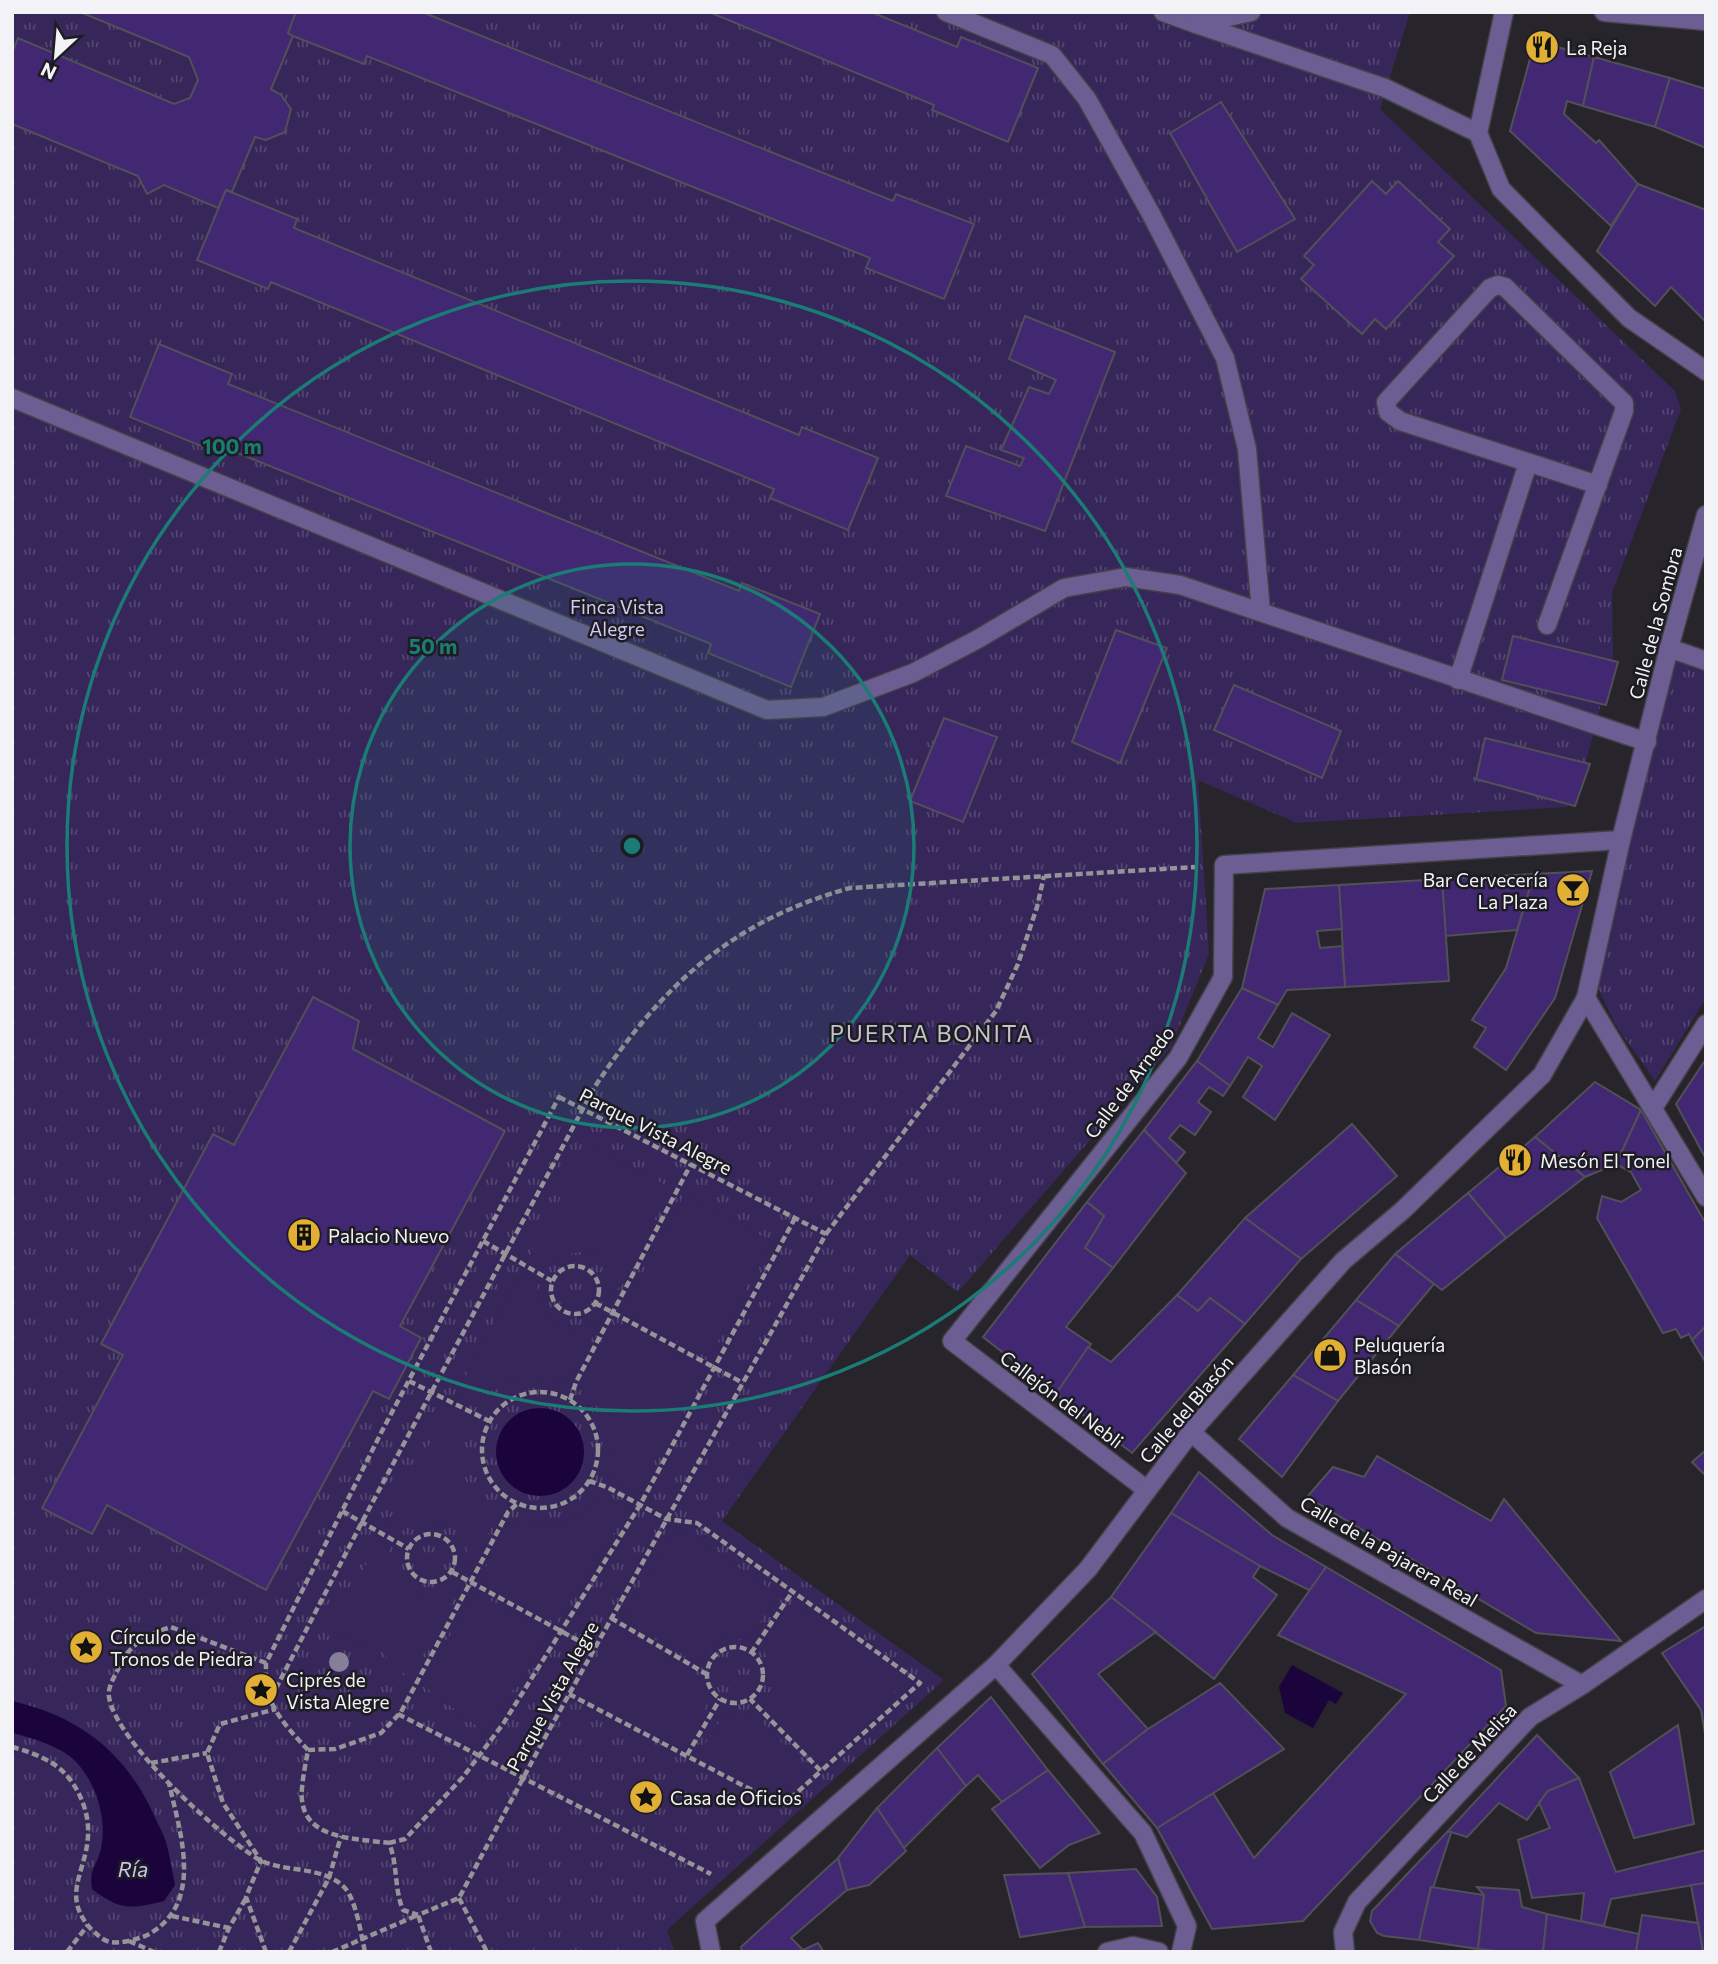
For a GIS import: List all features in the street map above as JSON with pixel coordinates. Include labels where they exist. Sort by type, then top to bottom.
[{"type":"street","points":[[946,12],[1052,55],[1087,99],[1163,238],[1225,358],[1247,449],[1261,612]]},
{"type":"street","points":[[1163,12],[1194,18],[1385,88],[1478,133]]},
{"type":"street","points":[[1194,18],[1251,12]]},
{"type":"street","points":[[1504,12],[1478,133],[1502,189],[1629,318],[1706,371]]},
{"type":"street","points":[[1604,12],[1706,21]]},
{"type":"street","points":[[1548,625],[1598,485],[1624,411],[1624,403],[1505,287],[1498,285],[1490,288],[1386,402],[1386,408],[1400,421],[1598,485]]},
{"type":"street","points":[[12,398],[767,710],[823,707],[913,673],[978,639],[1064,588],[1126,577],[1180,584],[1647,743]]},
{"type":"street","points":[[1458,680],[1528,463]]},
{"type":"street","name":"Calle de la Sombra","points":[[1621,840],[1669,648],[1706,515]]},
{"type":"street","points":[[1669,648],[1706,661]]},
{"type":"street","points":[[1224,865],[1621,840]]},
{"type":"street","name":"Calle del Blasón","points":[[711,1952],[705,1921],[996,1665],[1088,1569],[1191,1432],[1343,1261],[1403,1210],[1542,1075],[1586,999],[1621,840]]},
{"type":"street","name":"Calle de Arnedo","points":[[952,1341],[1178,1058],[1223,977],[1224,865]]},
{"type":"street","points":[[1586,999],[1706,1197]]},
{"type":"street","points":[[1653,1108],[1706,1024]]},
{"type":"street","name":"Callejón del Nebli","points":[[952,1341],[1147,1490]]},
{"type":"street","name":"Calle de la Pajarera Real","points":[[1191,1432],[1287,1518],[1582,1685]]},
{"type":"street","name":"Calle de Melisa","points":[[1345,1952],[1343,1932],[1357,1902],[1530,1717],[1582,1685],[1706,1599]]},
{"type":"street","points":[[996,1665],[1143,1833],[1186,1926],[1181,1952]]},
{"type":"street","points":[[1107,1952],[1133,1946],[1158,1952]]},
{"type":"path","points":[[271,1698],[583,1109],[619,1050],[648,1013],[676,984],[735,937],[820,896],[850,888],[1224,865]]},
{"type":"path","points":[[827,1234],[996,1011],[1018,964],[1044,876]]},
{"type":"path","name":"Parque Vista Alegre","points":[[266,1663],[409,1381],[559,1097],[827,1234],[611,1618],[459,1898]]},
{"type":"path","points":[[569,1400],[691,1164]]},
{"type":"path","points":[[308,1750],[301,1789],[303,1810],[318,1830],[341,1836],[389,1843],[405,1839],[463,1777],[503,1724],[640,1505],[795,1217]]},
{"type":"path","points":[[483,1241],[552,1281]]},
{"type":"path","points":[[571,1265],[586,1268],[597,1279],[599,1294],[595,1303],[585,1312],[577,1314],[561,1309],[552,1296],[552,1281],[557,1273],[571,1265]]},
{"type":"path","points":[[595,1303],[743,1383]]},
{"type":"path","points":[[409,1381],[489,1421]]},
{"type":"path","points":[[534,1392],[553,1393],[569,1400],[584,1412],[598,1445],[596,1464],[589,1481],[575,1496],[557,1505],[538,1507],[518,1503],[501,1493],[488,1477],[482,1458],[483,1438],[489,1421],[501,1406],[516,1396],[534,1392]]},
{"type":"path","points":[[569,1694],[782,1806],[920,1683],[696,1523],[666,1519],[607,1487],[589,1481]]},
{"type":"path","points":[[365,1952],[355,1910],[344,1887],[311,1871],[261,1861],[226,1837],[134,1746],[113,1714],[108,1694],[126,1654],[156,1631],[171,1627],[266,1663],[267,1690],[276,1709],[283,1723],[308,1750],[335,1749],[381,1733],[398,1714],[508,1512],[518,1503]]},
{"type":"path","points":[[342,1511],[394,1543],[409,1549]]},
{"type":"path","points":[[427,1534],[443,1536],[453,1547],[456,1562],[452,1572],[442,1581],[433,1583],[417,1578],[408,1565],[409,1549],[414,1541],[427,1534]]},
{"type":"path","points":[[452,1572],[594,1649]]},
{"type":"path","points":[[751,1653],[793,1591]]},
{"type":"path","points":[[611,1618],[708,1675]]},
{"type":"path","points":[[737,1648],[751,1653],[760,1663],[763,1672],[759,1690],[750,1699],[737,1703],[720,1699],[709,1685],[708,1675],[712,1660],[719,1653],[737,1648]]},
{"type":"path","points":[[687,1755],[720,1699]]},
{"type":"path","points":[[750,1699],[821,1771]]},
{"type":"path","points":[[261,1861],[223,1803],[207,1753],[220,1724],[276,1709]]},
{"type":"path","points":[[398,1714],[711,1874]]},
{"type":"path","points":[[12,1747],[52,1763],[70,1780],[82,1801],[88,1817],[88,1836],[75,1895],[80,1915],[100,1937],[112,1942],[146,1936],[165,1924],[180,1902],[185,1853],[169,1782]]},
{"type":"path","points":[[151,1763],[207,1753]]},
{"type":"path","points":[[289,1952],[328,1878],[341,1836]]},
{"type":"path","points":[[389,1843],[394,1855],[398,1899],[403,1910],[418,1915]]},
{"type":"path","points":[[219,1952],[247,1897],[261,1861]]},
{"type":"path","points":[[247,1897],[267,1952]]},
{"type":"path","points":[[332,1952],[459,1898],[487,1952]]},
{"type":"path","points":[[418,1915],[430,1952]]},
{"type":"path","points":[[172,1916],[229,1928]]},
{"type":"path","points":[[67,1952],[88,1925]]},
{"type":"path","points":[[128,1940],[154,1952]]},
{"type":"path","points":[[109,1952],[112,1942]]},
{"type":"green space","name":"Finca Vista Alegre","points":[[12,12],[1410,12],[1380,109],[1675,391],[1681,409],[1612,593],[1613,657],[1577,797],[1567,807],[1297,823],[1198,780],[1209,954],[1171,1047],[958,1292],[910,1255],[722,1521],[944,1680],[667,1930],[675,1952],[12,1952]]},
{"type":"green space","points":[[1669,648],[1706,661],[1706,998],[1655,1081],[1615,1024],[1599,990],[1621,840]]},
{"type":"green space","points":[[589,1144],[671,1188],[609,1305],[611,1276],[599,1256],[581,1252],[570,1254],[542,1269],[527,1261]]},
{"type":"green space","points":[[684,1195],[771,1241],[709,1358],[622,1312]]},
{"type":"green space","points":[[521,1271],[536,1280],[543,1308],[548,1317],[562,1328],[579,1329],[604,1315],[568,1382],[541,1376],[517,1378],[494,1388],[474,1406],[455,1396]]},
{"type":"green space","points":[[616,1322],[704,1368],[638,1493],[607,1476],[612,1451],[609,1428],[598,1408],[580,1390]]},
{"type":"green space","points":[[447,1411],[467,1421],[460,1449],[463,1474],[468,1486],[498,1515],[467,1574],[466,1544],[458,1532],[450,1527],[441,1523],[421,1523],[411,1525],[397,1537],[384,1530]]},
{"type":"green space","points":[[601,1492],[630,1508],[556,1623],[479,1581],[510,1521],[537,1526],[561,1523],[582,1512]]},
{"type":"green space","points":[[677,1526],[778,1594],[748,1641],[732,1638],[718,1641],[706,1649],[697,1663],[622,1618]]},
{"type":"green space","points":[[379,1540],[391,1547],[387,1555],[391,1565],[402,1581],[416,1592],[424,1596],[445,1598],[461,1584],[410,1679],[382,1652],[357,1641],[328,1636]]},
{"type":"green space","points":[[474,1591],[549,1632],[486,1733],[423,1685]]},
{"type":"green space","points":[[794,1605],[906,1681],[820,1761],[764,1704],[772,1691],[774,1678],[764,1652]]},
{"type":"green space","points":[[616,1628],[694,1674],[694,1686],[706,1707],[677,1750],[575,1696]]},
{"type":"green space","points":[[753,1713],[810,1771],[777,1802],[695,1759],[723,1716],[743,1717]]},
{"type":"water","points":[[540,1408],[557,1412],[571,1421],[580,1435],[584,1452],[580,1469],[571,1483],[557,1492],[540,1496],[523,1492],[509,1483],[500,1469],[496,1452],[500,1435],[509,1421],[523,1412]]},
{"type":"water","points":[[1292,1665],[1343,1693],[1336,1704],[1329,1700],[1313,1728],[1285,1713],[1279,1687]]},
{"type":"water","name":"Ría","points":[[12,1701],[58,1716],[78,1727],[96,1739],[128,1771],[153,1813],[166,1842],[175,1885],[164,1901],[134,1907],[119,1905],[92,1889],[92,1871],[103,1837],[101,1812],[93,1788],[80,1766],[67,1754],[44,1742],[12,1733]]},
{"type":"building","points":[[80,12],[296,13],[288,33],[293,36],[271,89],[281,95],[291,109],[285,132],[266,140],[255,137],[232,192],[226,190],[218,208],[164,185],[147,194],[138,176],[12,124],[12,54],[18,38],[174,104],[190,98],[198,80],[189,57]]},
{"type":"building","points":[[296,12],[422,12],[893,201],[896,194],[974,224],[944,299],[866,268],[870,258],[367,56],[364,64],[293,36],[288,33]]},
{"type":"building","points":[[709,12],[871,12],[957,47],[961,37],[1038,68],[1008,142],[932,110],[934,105]]},
{"type":"building","points":[[1535,41],[1594,57],[1583,106],[1567,101],[1564,114],[1596,143],[1599,140],[1638,184],[1611,226],[1510,131]]},
{"type":"building","points":[[1594,57],[1670,78],[1655,127],[1583,106]]},
{"type":"building","points":[[1670,78],[1706,89],[1706,148],[1655,127]]},
{"type":"building","points":[[1221,102],[1295,219],[1237,252],[1170,133]]},
{"type":"building","points":[[1372,181],[1386,194],[1398,181],[1450,229],[1438,242],[1454,256],[1386,329],[1375,319],[1362,334],[1301,279],[1314,265],[1304,256]]},
{"type":"building","points":[[1638,184],[1706,210],[1706,322],[1671,287],[1655,306],[1597,251]]},
{"type":"building","points":[[226,190],[297,219],[294,228],[799,435],[802,427],[878,458],[848,530],[770,498],[774,489],[271,282],[268,289],[197,260]]},
{"type":"building","points":[[1025,316],[1115,352],[1045,531],[946,496],[966,446],[1020,466],[1024,458],[1001,450],[1029,387],[1049,394],[1056,380],[1009,359]]},
{"type":"building","points":[[159,344],[232,374],[228,384],[739,591],[742,583],[820,614],[791,687],[708,653],[711,644],[203,439],[201,446],[130,417]]},
{"type":"building","points":[[1116,630],[1167,648],[1120,763],[1072,742]]},
{"type":"building","points":[[1513,636],[1618,662],[1606,705],[1502,680]]},
{"type":"building","points":[[1234,685],[1341,731],[1322,778],[1214,730]]},
{"type":"building","points":[[944,718],[997,737],[963,822],[910,801]]},
{"type":"building","points":[[1485,738],[1590,764],[1575,806],[1476,779]]},
{"type":"building","points":[[1592,871],[1555,998],[1506,1070],[1474,1047],[1486,1028],[1472,1020],[1506,968],[1534,874]]},
{"type":"building","points":[[1534,874],[1517,930],[1445,936],[1442,879]]},
{"type":"building","points":[[1442,879],[1449,981],[1345,987],[1339,885]]},
{"type":"building","points":[[1339,885],[1342,929],[1317,931],[1320,948],[1342,946],[1345,987],[1287,990],[1278,1005],[1242,988],[1265,889]]},
{"type":"building","points":[[1242,988],[1278,1005],[1258,1038],[1273,1047],[1292,1013],[1330,1035],[1275,1120],[1243,1097],[1262,1066],[1248,1057],[1230,1086],[1197,1061]]},
{"type":"building","name":"Palacio Nuevo","points":[[313,997],[359,1021],[353,1049],[505,1131],[400,1326],[421,1338],[389,1399],[373,1391],[266,1590],[107,1505],[92,1534],[42,1508],[123,1355],[101,1344],[213,1134],[234,1145]]},
{"type":"building","points":[[1706,1059],[1706,1159],[1676,1104]]},
{"type":"building","points":[[1197,1061],[1230,1086],[1223,1096],[1209,1087],[1198,1102],[1211,1112],[1195,1135],[1180,1125],[1169,1138],[1185,1152],[1176,1163],[1144,1130]]},
{"type":"building","points":[[1595,1082],[1641,1110],[1616,1164],[1585,1177],[1535,1137]]},
{"type":"building","points":[[1641,1110],[1706,1224],[1706,1326],[1692,1340],[1689,1334],[1681,1338],[1676,1329],[1663,1333],[1597,1218],[1602,1196],[1621,1202],[1641,1190],[1631,1172],[1616,1164]]},
{"type":"building","points":[[1352,1124],[1397,1176],[1301,1259],[1245,1218]]},
{"type":"building","points":[[1144,1130],[1186,1173],[1113,1268],[1085,1248],[1104,1216],[1087,1202]]},
{"type":"building","points":[[1535,1137],[1585,1177],[1506,1238],[1468,1193]]},
{"type":"building","points":[[1468,1193],[1506,1238],[1442,1290],[1395,1254]]},
{"type":"building","points":[[1087,1202],[1104,1216],[1085,1248],[1113,1268],[1066,1327],[1091,1344],[1056,1394],[983,1337]]},
{"type":"building","points":[[1245,1218],[1301,1259],[1245,1324],[1210,1298],[1198,1311],[1177,1295]]},
{"type":"building","points":[[1395,1254],[1434,1284],[1399,1326],[1356,1300]]},
{"type":"building","points":[[1177,1295],[1198,1311],[1210,1298],[1245,1324],[1132,1453],[1056,1394],[1088,1347],[1111,1362]]},
{"type":"building","points":[[1356,1300],[1399,1326],[1338,1401],[1293,1375]]},
{"type":"building","points":[[1706,1326],[1706,1363],[1692,1340]]},
{"type":"building","points":[[1293,1375],[1338,1401],[1282,1477],[1239,1439]]},
{"type":"building","points":[[1706,1450],[1706,1476],[1692,1462]]},
{"type":"building","points":[[1377,1456],[1491,1521],[1504,1499],[1621,1641],[1536,1633],[1307,1497],[1333,1467],[1364,1477]]},
{"type":"building","points":[[1199,1472],[1272,1535],[1326,1567],[1311,1591],[1260,1566],[1171,1513]]},
{"type":"building","points":[[1171,1513],[1260,1566],[1253,1577],[1277,1595],[1214,1679],[1111,1597]]},
{"type":"building","points":[[1326,1567],[1501,1670],[1506,1706],[1303,1921],[1212,1929],[1157,1828],[1213,1793],[1254,1858],[1406,1694],[1278,1635]]},
{"type":"building","points":[[1111,1597],[1156,1632],[1098,1674],[1148,1729],[1103,1764],[1032,1674]]},
{"type":"building","points":[[1706,1626],[1706,1740],[1701,1710],[1662,1653]]},
{"type":"building","points":[[1220,1683],[1284,1749],[1157,1828],[1103,1764],[1148,1729]]},
{"type":"building","points":[[991,1697],[1048,1770],[1002,1802],[978,1775],[966,1786],[937,1748]]},
{"type":"building","points":[[1678,1725],[1694,1824],[1634,1838],[1610,1772]]},
{"type":"building","points":[[1537,1735],[1579,1778],[1548,1791],[1527,1820],[1499,1803],[1467,1837],[1448,1831]]},
{"type":"building","points":[[937,1748],[966,1786],[904,1848],[877,1808]]},
{"type":"building","points":[[1048,1770],[1100,1833],[1069,1845],[1040,1868],[992,1809]]},
{"type":"building","points":[[1579,1778],[1616,1872],[1706,1850],[1706,1883],[1611,1899],[1604,1926],[1581,1921],[1584,1893],[1532,1898],[1518,1840],[1550,1828],[1539,1803],[1548,1791]]},
{"type":"building","points":[[877,1808],[906,1851],[869,1885],[847,1890],[838,1858]]},
{"type":"building","points":[[1448,1831],[1451,1833],[1433,1888],[1431,1887],[1419,1940],[1377,1933],[1370,1921],[1372,1911]]},
{"type":"building","points":[[838,1858],[847,1890],[791,1938],[803,1950],[818,1943],[824,1952],[742,1952],[741,1947]]},
{"type":"building","points":[[1136,1869],[1157,1897],[1162,1926],[1085,1927],[1068,1873]]},
{"type":"building","points":[[1068,1873],[1085,1927],[1020,1937],[1004,1875]]},
{"type":"building","points":[[1706,1883],[1706,1952],[1703,1952],[1691,1885]]},
{"type":"building","points":[[1431,1887],[1484,1895],[1478,1949],[1419,1940]]},
{"type":"building","points":[[1477,1887],[1519,1890],[1522,1907],[1547,1914],[1543,1952],[1478,1949],[1484,1895]]},
{"type":"building","points":[[1547,1914],[1639,1934],[1636,1952],[1543,1952]]},
{"type":"building","points":[[1642,1915],[1698,1923],[1703,1952],[1636,1952]]},
{"type":"place","name":"La Reja","points":[[1542,47]]},
{"type":"place","name":"Bar Cervecería La Plaza","points":[[1573,890]]},
{"type":"place","name":"Mesón El Tonel","points":[[1515,1160]]},
{"type":"place","name":"Palacio Nuevo","points":[[304,1235]]},
{"type":"place","name":"Peluquería Blasón","points":[[1330,1355]]},
{"type":"place","name":"Círculo de Tronos de Piedra","points":[[86,1647]]},
{"type":"place","name":"Ciprés de Vista Alegre","points":[[261,1690]]},
{"type":"place","name":"Casa de Oficios","points":[[646,1797]]},
{"type":"district","name":"PUERTA BONITA","points":[[932,1033]]}]
